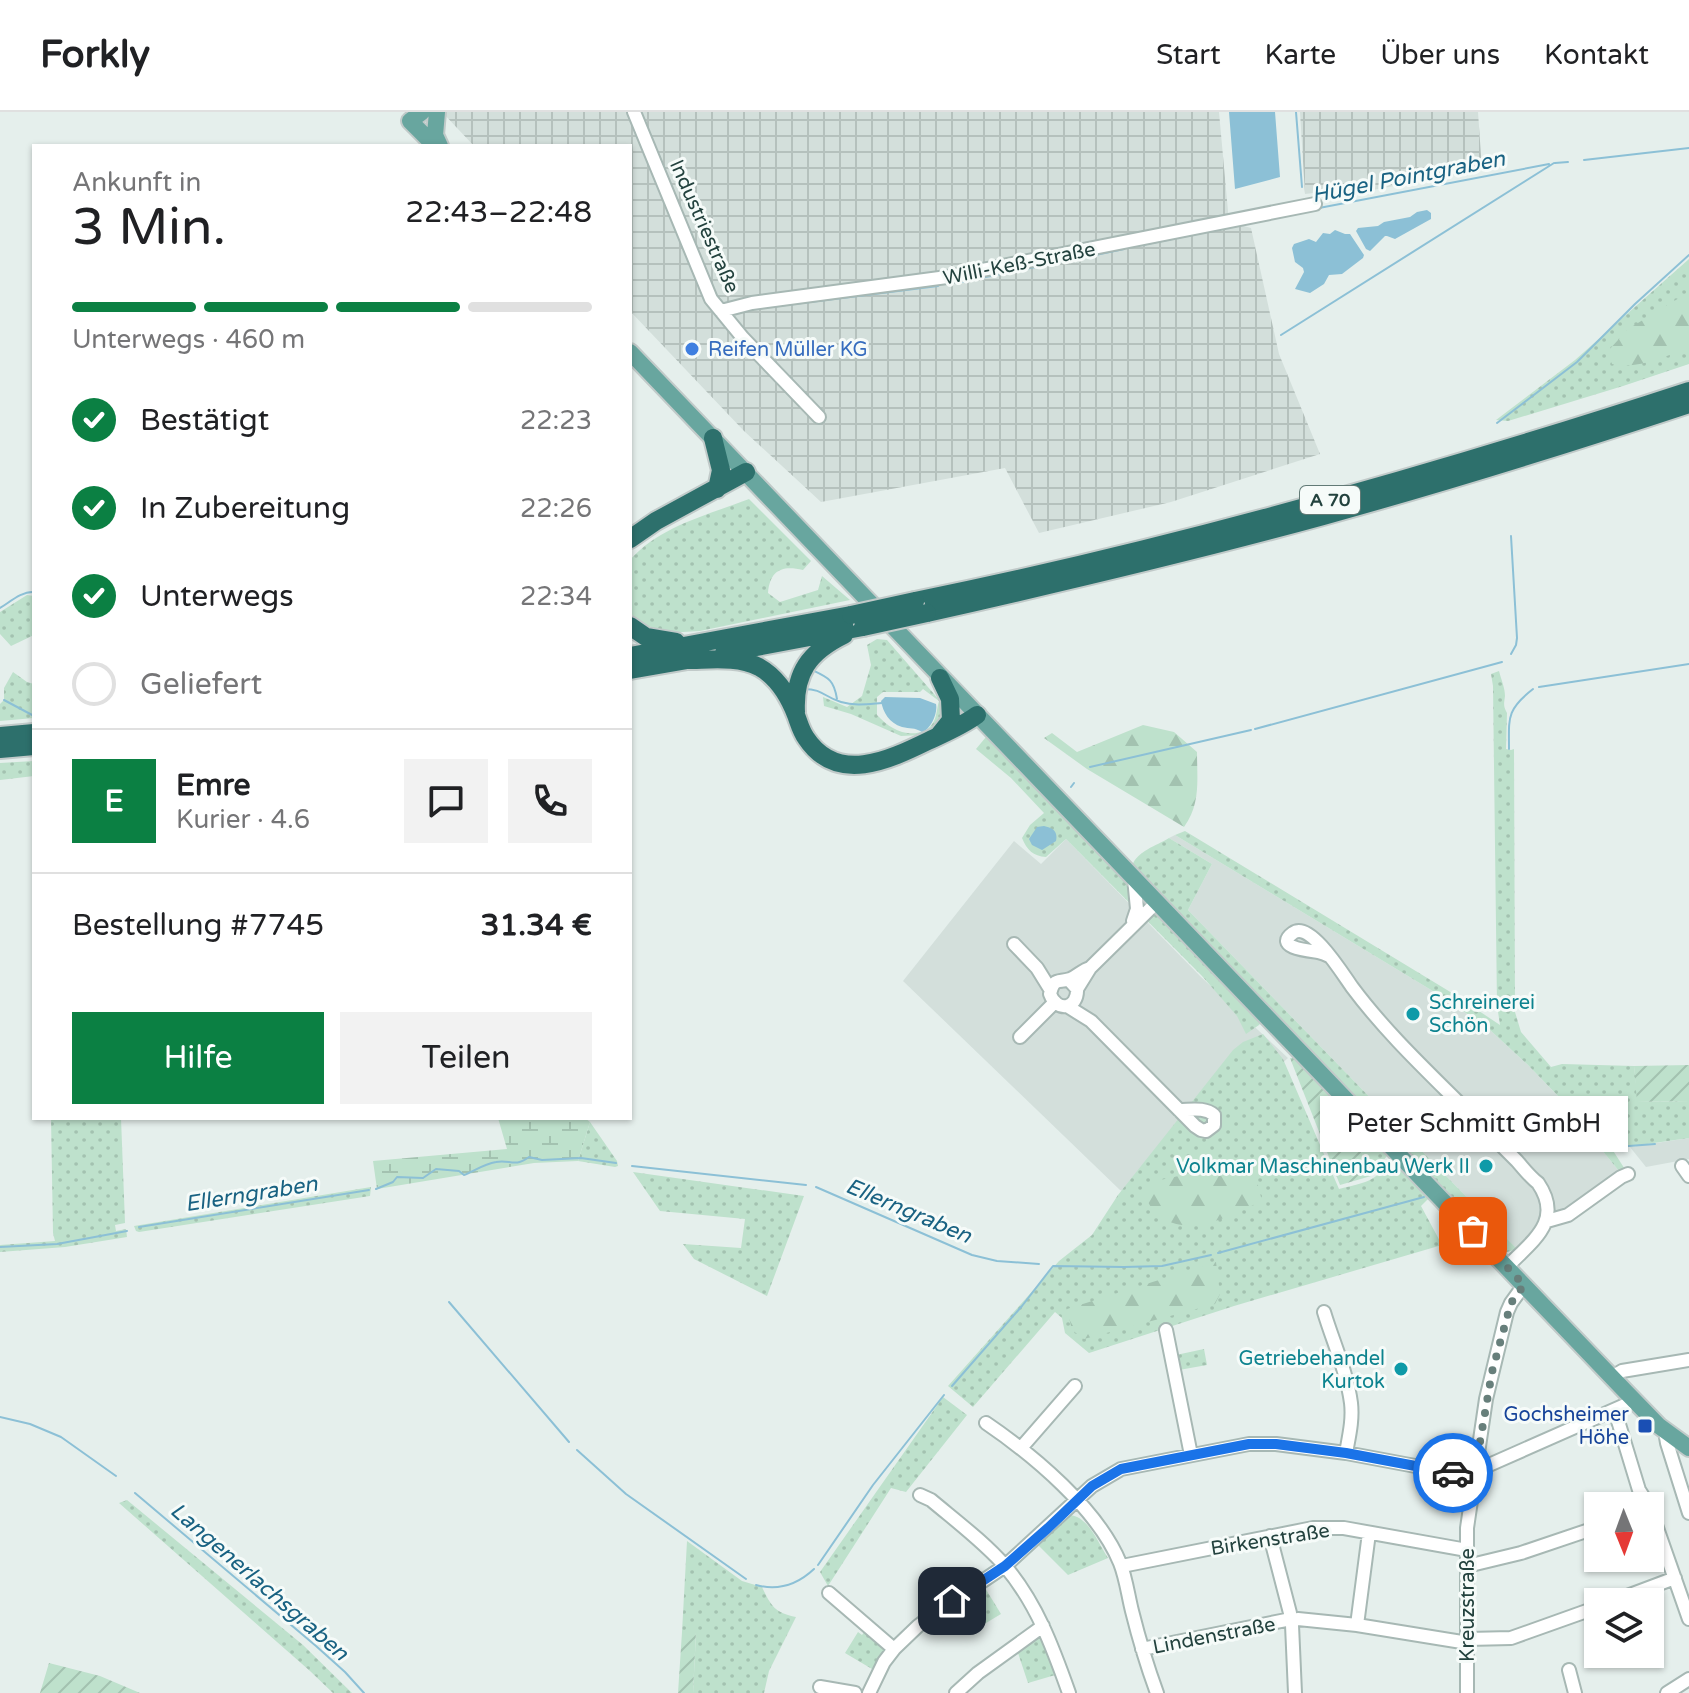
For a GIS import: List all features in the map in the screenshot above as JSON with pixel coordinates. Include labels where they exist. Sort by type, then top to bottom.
[{"type":"highway","name":"A 70","points":[[921,607],[1319,503],[1536,440],[1689,391]]},
{"type":"highway","name":"A 70","points":[[632,670],[921,607],[1109,572],[1324,516],[1541,452],[1689,404]]},
{"type":"highway","points":[[713,438],[721,470],[717,489]]},
{"type":"highway","points":[[632,538],[656,521],[746,472]]},
{"type":"highway","points":[[796,715],[796,685],[805,666],[824,646],[857,621]]},
{"type":"highway","name":"A 70","points":[[632,656],[857,621]]},
{"type":"highway","points":[[632,627],[646,637],[658,640],[699,644]]},
{"type":"highway","points":[[686,660],[741,661],[757,666],[776,680],[813,747],[824,756],[848,765],[876,763],[938,737],[977,715]]},
{"type":"highway","points":[[938,737],[951,720],[950,699],[940,678]]},
{"type":"highway","points":[[0,736],[32,733]]},
{"type":"highway","points":[[0,749],[32,746]]},
{"type":"main road","points":[[437,112],[437,144]]},
{"type":"main road","points":[[411,115],[436,144]]},
{"type":"main road","points":[[632,354],[1634,1401],[1665,1431],[1689,1448]]},
{"type":"street","name":"Industriestraße","points":[[634,112],[711,299],[743,338],[819,417]]},
{"type":"street","name":"Willi-Keß-Straße","points":[[721,311],[752,303],[947,277],[1315,204]]},
{"type":"street","points":[[1132,925],[1137,909],[1134,878]]},
{"type":"street","points":[[1020,1037],[1084,969],[1090,968],[1157,902]]},
{"type":"street","points":[[1014,944],[1037,968],[1044,969],[1179,1110]]},
{"type":"street","points":[[1329,956],[1369,1009],[1538,1183],[1547,1198],[1549,1211],[1543,1228],[1507,1267]]},
{"type":"street","points":[[1547,1221],[1568,1215],[1628,1174]]},
{"type":"street","name":"Kreuzstraße","points":[[1467,1693],[1467,1528],[1474,1472],[1492,1372],[1507,1312],[1524,1285]]},
{"type":"street","points":[[1324,1312],[1351,1404],[1346,1453]]},
{"type":"street","points":[[1166,1330],[1191,1455]]},
{"type":"street","points":[[1612,1377],[1622,1371],[1689,1360]]},
{"type":"street","points":[[1021,1448],[1075,1386]]},
{"type":"street","points":[[869,1693],[894,1649],[935,1613],[1005,1566],[1092,1486],[1121,1469],[1262,1444],[1474,1472],[1634,1401]]},
{"type":"street","points":[[1615,1411],[1640,1492]]},
{"type":"street","points":[[986,1423],[1021,1448],[1094,1518],[1122,1566],[1142,1649],[1157,1693]]},
{"type":"street","points":[[1665,1431],[1689,1513]]},
{"type":"street","points":[[920,1495],[931,1500],[1005,1566],[1026,1594],[1043,1626],[1069,1693]]},
{"type":"street","name":"Birkenstraße","points":[[1122,1566],[1313,1528],[1344,1528],[1467,1550]]},
{"type":"street","points":[[1467,1566],[1521,1553],[1584,1532]]},
{"type":"street","points":[[1357,1625],[1369,1533]]},
{"type":"street","points":[[1270,1536],[1291,1620],[1295,1693]]},
{"type":"street","points":[[1664,1547],[1689,1619]]},
{"type":"street","points":[[1648,1588],[1675,1578]]},
{"type":"street","points":[[829,1593],[894,1649]]},
{"type":"street","name":"Lindenstraße","points":[[1142,1649],[1291,1620],[1357,1625],[1468,1641],[1511,1638],[1584,1612]]},
{"type":"street","points":[[956,1693],[978,1673],[1043,1626]]},
{"type":"street","points":[[1569,1670],[1575,1693]]},
{"type":"street","points":[[1667,1693],[1689,1679]]},
{"type":"street","points":[[820,1687],[855,1693]]},
{"type":"shaded area","points":[[442,112],[1219,112],[1229,222],[1251,228],[1279,354],[1320,454],[1171,502],[1039,533],[1005,468],[821,502],[744,431],[632,313],[632,144],[472,144]]},
{"type":"shaded area","points":[[1300,112],[1478,112],[1482,170],[1323,199],[1322,192],[1305,194]]},
{"type":"shaded area","points":[[1175,835],[1446,999],[1490,1030],[1558,1096],[1623,1176],[1559,1217],[1517,1249],[1188,910],[1212,864],[1169,838]]},
{"type":"shaded area","points":[[1066,839],[1201,977],[1288,1058],[1138,1196],[1120,1190],[903,981],[1014,841],[1041,864]]},
{"type":"shaded area","points":[[1689,1138],[1689,1159],[1646,1167],[1630,1147]]},
{"type":"green space","points":[[1689,259],[1689,364],[1508,421],[1496,420],[1575,360]]},
{"type":"green space","points":[[1689,292],[1689,348],[1641,364],[1612,364],[1608,351],[1628,329]]},
{"type":"green space","points":[[749,499],[811,561],[803,570],[789,568],[778,571],[771,579],[768,593],[780,602],[818,590],[822,576],[850,600],[700,631],[666,633],[641,623],[632,615],[632,558],[655,538]]},
{"type":"green space","points":[[27,595],[32,596],[32,636],[11,646],[0,634],[0,612]]},
{"type":"green space","points":[[877,639],[887,640],[941,702],[944,715],[938,726],[922,735],[901,736],[824,706],[823,697],[847,707],[862,696],[871,665],[867,645]],"holes":[[[923,689],[939,701],[934,721],[921,732],[898,731],[877,715],[877,697],[883,692],[920,692]]]},
{"type":"green space","points":[[1499,671],[1507,713],[1506,749],[1514,749],[1515,1012],[1521,1032],[1551,1067],[1562,1064],[1634,1066],[1638,1102],[1689,1101],[1689,1138],[1612,1149],[1628,1174],[1623,1176],[1558,1096],[1490,1030],[1446,999],[1175,835],[1185,831],[1500,1025],[1497,1005],[1491,674]]},
{"type":"green space","points":[[13,672],[32,683],[32,718],[0,721],[4,688]]},
{"type":"green space","points":[[1143,725],[1174,732],[1197,752],[1196,800],[1184,827],[1087,769],[1044,738],[1052,733],[1077,752]]},
{"type":"green space","points":[[991,731],[1266,1017],[1259,1025],[1246,1034],[1237,1016],[1202,976],[1066,839],[1046,857],[1028,849],[1022,838],[1030,825],[1044,813],[1011,778],[976,749]]},
{"type":"green space","points":[[32,761],[32,776],[0,780],[0,763]]},
{"type":"green space","points":[[1169,838],[1212,864],[1188,910],[1517,1249],[1507,1252],[1499,1250],[1132,866],[1142,853]]},
{"type":"green space","points":[[1263,1034],[1283,1059],[1339,1189],[1369,1180],[1392,1159],[1429,1198],[1421,1206],[1442,1245],[1234,1306],[1089,1353],[1065,1333],[1062,1318],[1055,1312],[973,1407],[948,1386],[1059,1261],[1092,1235],[1118,1195],[1233,1050]]},
{"type":"green space","points":[[1290,1058],[1294,1058],[1347,1115],[1371,1176],[1340,1185]]},
{"type":"green space","points":[[1689,1065],[1689,1101],[1637,1102],[1634,1066]]},
{"type":"green space","points":[[1347,1115],[1354,1118],[1387,1156],[1371,1176]]},
{"type":"green space","points":[[51,1120],[121,1120],[125,1223],[115,1225],[116,1231],[126,1229],[127,1237],[65,1247],[0,1252],[0,1245],[55,1241]]},
{"type":"green space","points":[[499,1120],[590,1122],[578,1161],[534,1163],[377,1189],[373,1161],[507,1149]]},
{"type":"green space","points":[[590,1122],[617,1161],[618,1166],[578,1161]]},
{"type":"green space","points":[[1220,1167],[1254,1170],[1262,1201],[1210,1222],[1182,1225],[1157,1214],[1143,1193],[1151,1182]]},
{"type":"green space","points":[[633,1172],[804,1196],[767,1296],[694,1259],[683,1244],[741,1248],[745,1219],[660,1211]]},
{"type":"green space","points":[[371,1187],[370,1196],[139,1232],[134,1226]]},
{"type":"green space","points":[[1216,1262],[1220,1294],[1215,1304],[1084,1339],[1072,1330],[1067,1309]]},
{"type":"green space","points":[[1204,1349],[1207,1365],[1179,1370],[1176,1355]]},
{"type":"green space","points":[[943,1397],[967,1415],[906,1492],[891,1488],[828,1586],[820,1572]]},
{"type":"green space","points":[[127,1500],[303,1645],[352,1693],[333,1693],[119,1503]]},
{"type":"green space","points":[[1070,1515],[1083,1520],[1108,1558],[1068,1575],[1037,1544]]},
{"type":"green space","points":[[687,1541],[742,1581],[762,1587],[774,1608],[796,1617],[769,1671],[764,1693],[693,1693],[696,1633],[682,1632]]},
{"type":"green space","points":[[982,1583],[1001,1614],[976,1629],[958,1598]]},
{"type":"green space","points":[[1043,1627],[1062,1673],[1028,1683],[1016,1647]]},
{"type":"green space","points":[[865,1631],[885,1651],[872,1669],[845,1653],[858,1632],[862,1635]]},
{"type":"green space","points":[[682,1632],[696,1632],[693,1693],[678,1693]]},
{"type":"green space","points":[[49,1663],[100,1676],[140,1693],[40,1693]]},
{"type":"water","points":[[1229,112],[1275,112],[1280,177],[1235,189]]},
{"type":"water","points":[[1427,210],[1431,213],[1431,219],[1395,239],[1385,236],[1370,251],[1356,231],[1358,228],[1378,226]]},
{"type":"water","points":[[1335,230],[1350,234],[1363,258],[1342,274],[1329,275],[1324,284],[1310,293],[1295,289],[1304,272],[1295,262],[1294,244],[1309,239],[1316,242],[1323,233],[1330,234]]},
{"type":"water","points":[[885,697],[920,698],[936,704],[933,720],[922,732],[897,725],[883,709],[881,701]]},
{"type":"water","points":[[1037,827],[1054,830],[1056,841],[1042,850],[1032,845],[1029,839]]},
{"type":"waterway","points":[[1296,112],[1302,187]]},
{"type":"waterway","name":"Hügel Pointgraben","points":[[1584,160],[1689,148]]},
{"type":"waterway","name":"Hügel Pointgraben","points":[[1555,163],[1568,162]]},
{"type":"waterway","points":[[1281,335],[1554,163]]},
{"type":"waterway","name":"Hügel Pointgraben","points":[[1319,208],[1549,164]]},
{"type":"waterway","name":"Hügel Pointgraben","points":[[1142,245],[1246,224]]},
{"type":"waterway","name":"Hügel Pointgraben","points":[[1086,257],[1124,249]]},
{"type":"waterway","points":[[1497,423],[1577,362],[1689,255]]},
{"type":"waterway","name":"Hügel Pointgraben","points":[[956,283],[1065,261]]},
{"type":"waterway","name":"Hügel Pointgraben","points":[[762,308],[938,286]]},
{"type":"waterway","points":[[1511,536],[1517,638],[1511,654]]},
{"type":"waterway","name":"Hügel Pointgraben","points":[[0,608],[32,592]]},
{"type":"waterway","points":[[1255,729],[1502,662]]},
{"type":"waterway","points":[[1539,687],[1689,664]]},
{"type":"waterway","points":[[812,670],[830,680],[837,699]]},
{"type":"waterway","points":[[804,689],[815,690],[846,703],[882,703]]},
{"type":"waterway","points":[[1509,749],[1511,715],[1518,703],[1533,689]]},
{"type":"waterway","points":[[4,700],[32,715]]},
{"type":"waterway","points":[[1090,767],[1251,730]]},
{"type":"waterway","points":[[1071,787],[1074,783]]},
{"type":"waterway","name":"Ellerngraben","points":[[1616,1147],[1655,1144]]},
{"type":"waterway","name":"Ellerngraben","points":[[376,1189],[397,1177],[423,1178],[436,1169],[459,1171],[464,1175],[492,1163],[516,1163],[529,1157],[542,1160],[581,1158],[616,1163]]},
{"type":"waterway","name":"Ellerngraben","points":[[632,1166],[806,1185]]},
{"type":"waterway","name":"Ellerngraben","points":[[816,1187],[972,1255],[997,1261],[1039,1264]]},
{"type":"waterway","name":"Ellerngraben","points":[[139,1227],[369,1190]]},
{"type":"waterway","name":"Ellerngraben","points":[[1218,1253],[1424,1197]]},
{"type":"waterway","name":"Ellerngraben","points":[[0,1247],[57,1244],[127,1231]]},
{"type":"waterway","name":"Ellerngraben","points":[[952,1386],[1053,1266],[1162,1266],[1211,1255]]},
{"type":"waterway","points":[[449,1302],[569,1442]]},
{"type":"waterway","points":[[818,1565],[873,1485],[944,1395]]},
{"type":"waterway","name":"Langenerlachsgraben","points":[[0,1417],[30,1424],[61,1437],[116,1476]]},
{"type":"waterway","points":[[577,1450],[626,1494],[746,1579]]},
{"type":"waterway","name":"Langenerlachsgraben","points":[[135,1493],[316,1646],[364,1693]]},
{"type":"waterway","points":[[756,1585],[787,1585],[814,1569]]},
{"type":"way so far","points":[[1453,1473],[1474,1477],[1492,1372],[1507,1312],[1524,1285],[1473,1231]]},
{"type":"place","name":"Reifen Müller KG","points":[[692,349]]},
{"type":"place","name":"Schreinerei Schön","points":[[1413,1014]]},
{"type":"place","name":"Volkmar Maschinenbau Werk II","points":[[1486,1166]]},
{"type":"place","name":"Peter Schmitt GmbH","points":[[1473,1231]]},
{"type":"place","name":"Getriebehandel Kurtok","points":[[1401,1369]]},
{"type":"place","name":"Gochsheimer Höhe","points":[[1645,1426]]},
{"type":"route","points":[[952,1601],[1005,1566],[1092,1486],[1121,1469],[1249,1444],[1276,1444],[1346,1453],[1453,1473]]}]
